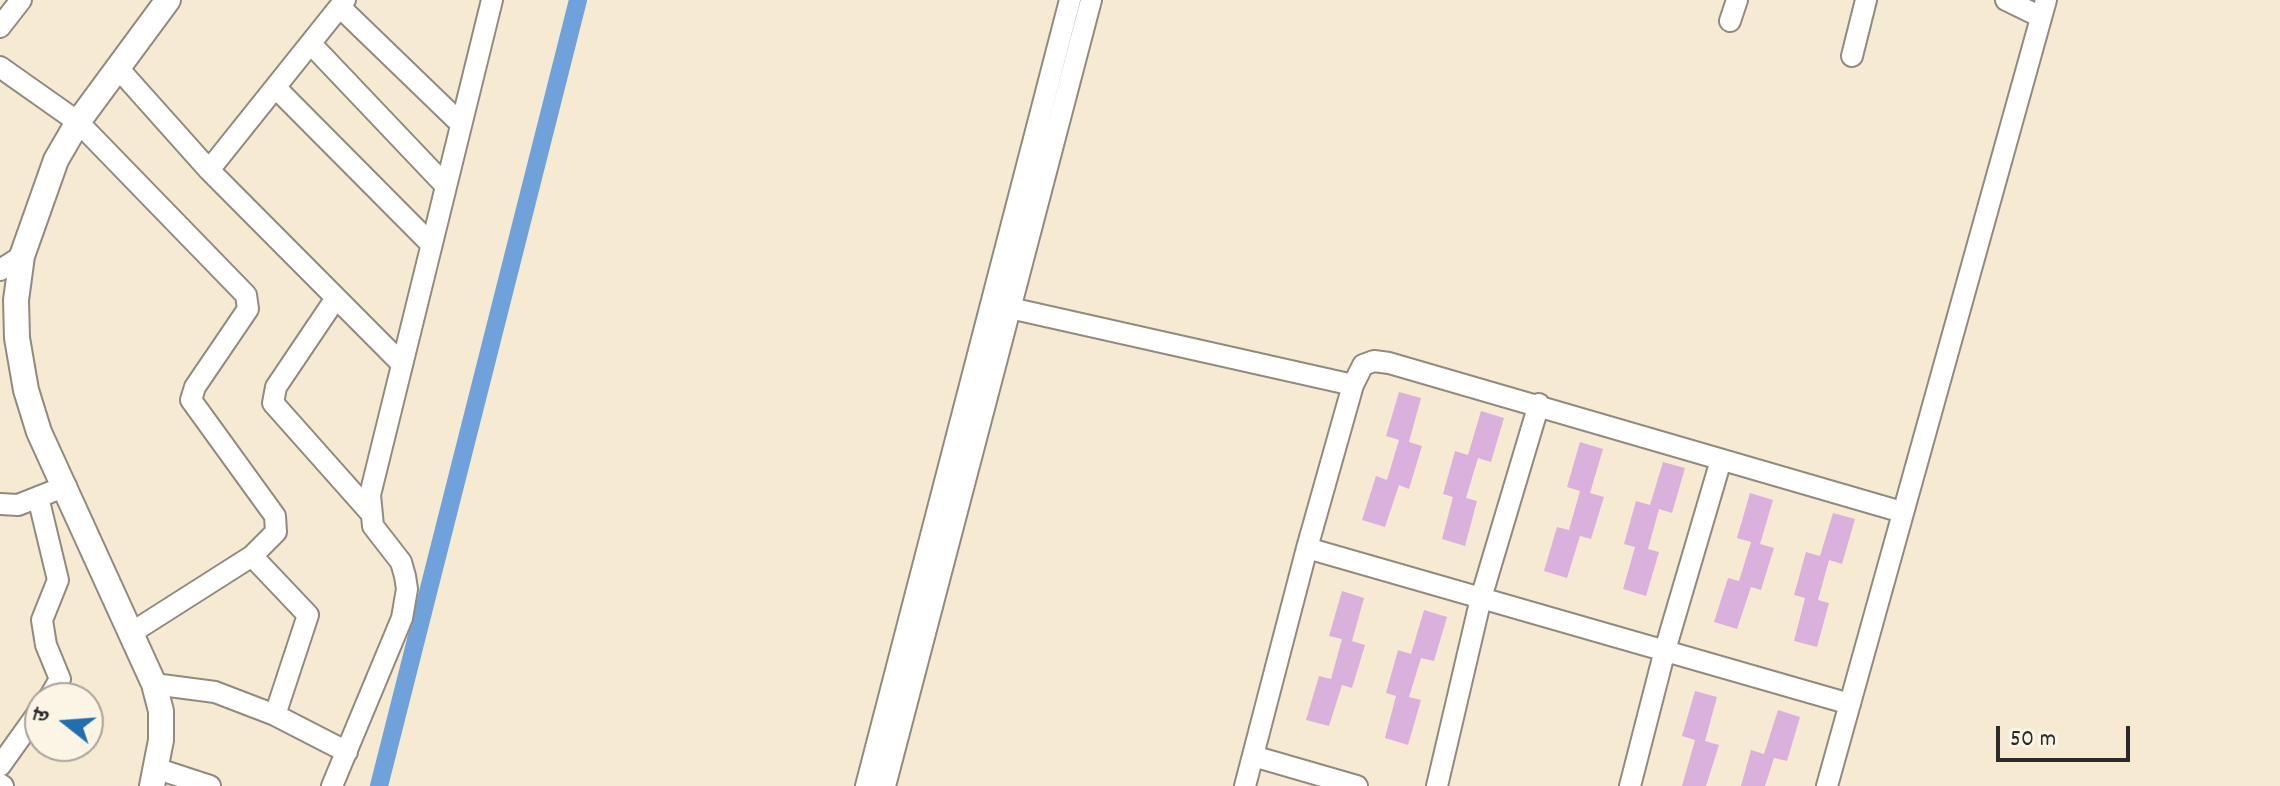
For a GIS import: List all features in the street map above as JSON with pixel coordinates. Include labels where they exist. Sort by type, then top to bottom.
[{"type":"street","points":[[0,27],[21,0]]},
{"type":"street","points":[[168,0],[78,122],[56,160],[22,256],[16,313],[26,390],[39,432],[154,684],[161,711],[153,777],[210,786]]},
{"type":"street","points":[[332,786],[402,618],[407,589],[401,562],[373,526],[369,511],[370,495],[492,0]]},
{"type":"street","points":[[866,786],[1070,0]]},
{"type":"street","points":[[885,786],[1091,0]]},
{"type":"street","points":[[1730,21],[1737,0]]},
{"type":"street","points":[[1852,56],[1866,0]]},
{"type":"street","points":[[1827,786],[2044,8],[2006,0]]},
{"type":"street","points":[[209,170],[342,3],[460,123]]},
{"type":"street","points":[[311,44],[445,185]]},
{"type":"street","points":[[0,67],[78,122],[246,295],[248,309],[195,387],[191,400],[278,524],[276,532],[252,556],[131,633]]},
{"type":"street","points":[[117,67],[209,170],[401,363]]},
{"type":"street","points":[[276,88],[430,243]]},
{"type":"street","points":[[0,270],[22,256]]},
{"type":"street","points":[[336,298],[276,387],[273,403],[369,511]]},
{"type":"street","points":[[990,304],[1353,385]]},
{"type":"street","points":[[1245,786],[1307,548],[1353,385],[1363,365],[1374,361],[1539,404],[1902,512]]},
{"type":"street","points":[[1437,786],[1481,598],[1539,404]]},
{"type":"street","points":[[1630,786],[1665,650],[1721,460]]},
{"type":"street","points":[[0,504],[18,505],[66,486]]},
{"type":"street","points":[[38,497],[58,580],[42,620],[43,636],[60,679],[58,682]]},
{"type":"street","points":[[1307,548],[1850,704]]},
{"type":"street","points":[[252,556],[308,615],[275,715]]},
{"type":"street","points":[[154,684],[215,692],[275,715],[347,752]]},
{"type":"street","points":[[0,766],[24,732]]},
{"type":"street","points":[[1253,756],[1357,786]]},
{"type":"building","points":[[1399,392],[1421,398],[1409,442],[1422,446],[1409,489],[1399,485],[1385,527],[1362,520],[1376,476],[1387,480],[1399,440],[1386,436]]},
{"type":"building","points":[[1481,411],[1504,418],[1491,462],[1478,458],[1466,498],[1477,501],[1465,546],[1442,539],[1453,497],[1443,494],[1455,451],[1468,455]]},
{"type":"building","points":[[1580,442],[1603,449],[1590,493],[1604,497],[1591,539],[1580,536],[1567,578],[1544,571],[1557,527],[1569,530],[1580,491],[1567,487]]},
{"type":"building","points":[[1663,462],[1685,468],[1672,513],[1659,509],[1648,549],[1659,552],[1646,596],[1623,589],[1635,547],[1624,544],[1636,501],[1650,505]]},
{"type":"building","points":[[1750,493],[1773,500],[1760,544],[1774,548],[1761,590],[1751,587],[1737,629],[1714,622],[1728,578],[1739,581],[1751,542],[1737,538]]},
{"type":"building","points":[[1833,513],[1855,519],[1842,564],[1829,560],[1818,600],[1829,603],[1817,647],[1794,641],[1805,598],[1794,595],[1806,552],[1820,556]]},
{"type":"building","points":[[1342,591],[1364,598],[1352,641],[1365,645],[1352,688],[1342,685],[1329,726],[1306,720],[1319,676],[1331,679],[1342,639],[1329,636]]},
{"type":"building","points":[[1424,610],[1447,617],[1434,661],[1421,658],[1409,697],[1421,700],[1408,745],[1385,738],[1396,696],[1386,693],[1398,650],[1411,654]]},
{"type":"building","points":[[1695,691],[1717,697],[1705,741],[1719,745],[1706,786],[1682,786],[1695,740],[1682,736]]},
{"type":"building","points":[[1778,710],[1800,717],[1787,761],[1774,758],[1765,786],[1741,786],[1751,750],[1764,754]]},
{"type":"waterway","points":[[379,786],[578,0]]}]
